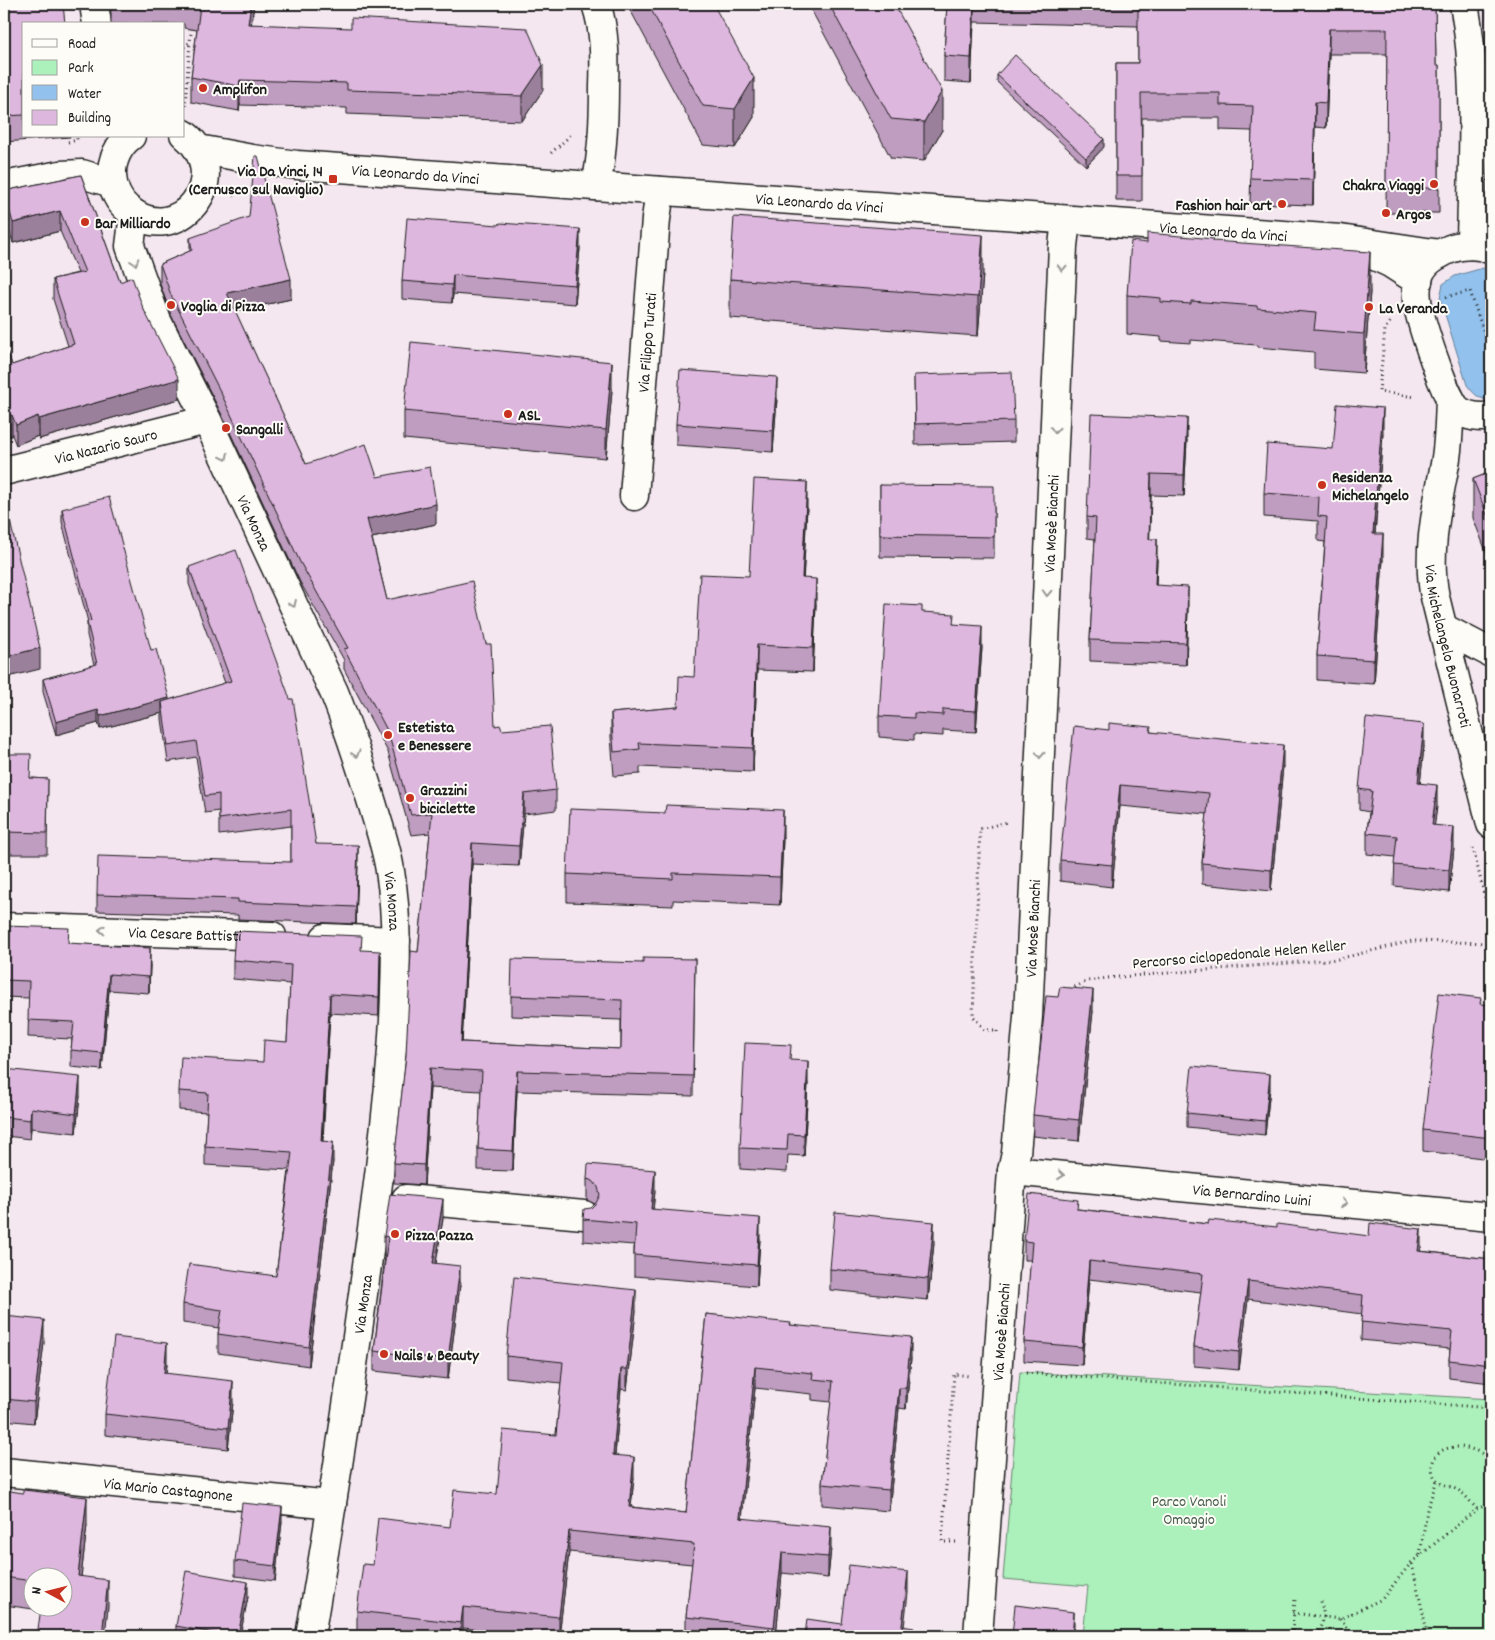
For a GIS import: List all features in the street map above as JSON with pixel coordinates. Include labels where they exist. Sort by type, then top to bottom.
[{"type":"street","points":[[94,4],[96,22]]},
{"type":"street","points":[[596,4],[602,28],[604,125],[596,186]]},
{"type":"street","points":[[1464,4],[1481,40],[1473,104],[1481,248],[1459,246],[1440,254],[1423,268],[1419,274],[1417,306],[1445,390],[1450,399],[1457,409],[1462,412],[1486,416]]},
{"type":"street","points":[[124,145],[111,170],[112,183],[122,204],[134,214],[149,221],[161,221],[177,217],[189,210],[200,196],[206,180],[203,160],[191,142]]},
{"type":"street","name":"Via Leonardo da Vinci","points":[[191,142],[252,160],[297,165],[1340,239],[1440,254]]},
{"type":"street","points":[[60,175],[124,145]]},
{"type":"street","name":"Via Leonardo da Vinci","points":[[206,180],[233,171],[297,165]]},
{"type":"street","points":[[4,186],[60,175],[82,174],[112,183]]},
{"type":"street","name":"Via Filippo Turati","points":[[634,496],[656,219],[660,191]]},
{"type":"street","name":"Via Monza","points":[[134,214],[130,246],[137,268],[158,321],[207,420],[343,714],[389,860],[396,941],[395,995],[388,1104],[332,1505],[310,1636]]},
{"type":"street","name":"Via Mosè Bianchi","points":[[978,1636],[987,1373],[1012,1171],[1016,1153],[1028,1017],[1066,220]]},
{"type":"street","name":"Via Leonardo da Vinci","points":[[1340,239],[1390,263],[1418,281]]},
{"type":"street","name":"Via Michelangelo Buonarroti","points":[[1450,399],[1445,464],[1438,502],[1432,575],[1435,597],[1491,824]]},
{"type":"street","name":"Via Michelangelo Buonarroti","points":[[1445,464],[1456,445],[1486,416]]},
{"type":"street","name":"Via Nazario Sauro","points":[[4,471],[207,420]]},
{"type":"street","points":[[1443,628],[1491,653]]},
{"type":"street","name":"Via Cesare Battisti","points":[[4,927],[396,941]]},
{"type":"street","name":"Via Bernardino Luini","points":[[1012,1171],[1491,1218]]},
{"type":"street","points":[[376,1197],[584,1215]]},
{"type":"street","name":"Via Mario Castagnone","points":[[4,1472],[332,1505]]},
{"type":"path","points":[[185,100],[191,33]]},
{"type":"path","points":[[185,46],[190,42]]},
{"type":"path","points":[[548,155],[566,141],[575,130]]},
{"type":"path","points":[[228,199],[237,192],[252,187]]},
{"type":"path","points":[[1440,298],[1470,291],[1491,354]]},
{"type":"path","points":[[996,1039],[997,1030],[985,1030],[973,1016],[980,829],[1011,821]]},
{"type":"path","name":"Percorso ciclopedonale Helen Keller","points":[[1028,1017],[1061,992],[1097,979],[1338,959],[1412,940],[1491,942]]},
{"type":"path","points":[[957,1542],[942,1542],[954,1374],[987,1373],[1491,1408]]},
{"type":"path","points":[[1478,1509],[1460,1491],[1437,1480],[1432,1470],[1433,1459],[1440,1450],[1454,1447],[1471,1449],[1486,1455],[1491,1461]]},
{"type":"path","points":[[1420,1556],[1427,1510],[1437,1480]]},
{"type":"path","points":[[1294,1613],[1340,1619],[1382,1599],[1411,1563],[1478,1509],[1491,1503]]},
{"type":"path","points":[[1411,1563],[1428,1636]]},
{"type":"path","points":[[1292,1636],[1295,1599]]},
{"type":"path","points":[[1317,1636],[1324,1617],[1321,1601]]},
{"type":"path","points":[[1340,1619],[1354,1636]]},
{"type":"shaded area","points":[[1483,4],[1491,4],[1491,38]]},
{"type":"green space","name":"Parco Vanoli Omaggio","points":[[1020,1372],[1491,1399],[1491,1636],[1083,1636],[1088,1586],[1003,1579]]},
{"type":"water","points":[[1483,268],[1491,271],[1491,400],[1477,396],[1467,385],[1440,298],[1443,284],[1455,276]]},
{"type":"building","points":[[4,4],[63,4],[65,22],[22,22],[22,115],[4,116]]},
{"type":"building","points":[[186,4],[251,4],[248,24],[351,28],[351,18],[527,28],[543,65],[522,96],[347,90],[347,83],[240,80],[239,86],[191,77],[200,6]]},
{"type":"building","points":[[648,4],[713,4],[754,78],[735,109],[703,106]]},
{"type":"building","points":[[829,4],[894,4],[942,91],[924,122],[891,119]]},
{"type":"building","points":[[947,4],[974,4],[971,58],[944,56]]},
{"type":"building","points":[[1138,4],[1435,4],[1436,65],[1439,65],[1439,188],[1386,188],[1387,29],[1329,29],[1326,103],[1315,102],[1313,180],[1250,178],[1253,106],[1220,105],[1220,93],[1141,93],[1142,176],[1116,176],[1116,63],[1138,63]]},
{"type":"building","points":[[1015,55],[1104,139],[1086,158],[997,75]]},
{"type":"building","points":[[255,156],[258,156],[291,279],[227,293],[306,464],[366,444],[377,477],[430,467],[436,504],[367,519],[387,600],[472,581],[486,644],[491,644],[495,726],[500,725],[502,730],[550,726],[556,790],[524,794],[519,846],[472,843],[461,1042],[621,1049],[622,1000],[511,996],[512,959],[643,963],[643,958],[695,959],[693,1076],[517,1071],[513,1151],[478,1149],[482,1071],[430,1068],[424,1165],[394,1163],[406,1055],[411,951],[418,952],[432,813],[411,815],[388,732],[344,649],[348,648],[300,562],[221,393],[171,295],[160,264],[192,250],[190,238],[249,217]]},
{"type":"building","points":[[81,175],[120,282],[132,277],[143,308],[179,379],[39,419],[38,416],[16,425],[12,415],[4,417],[4,343],[12,365],[74,344],[53,279],[85,272],[60,211],[13,223],[4,191]]},
{"type":"building","points":[[734,217],[983,235],[978,297],[730,279]]},
{"type":"building","points":[[407,218],[580,229],[575,285],[453,275],[452,285],[402,281]]},
{"type":"building","points":[[1147,233],[1214,239],[1213,241],[1370,252],[1364,334],[1314,330],[1316,313],[1191,301],[1191,304],[1161,302],[1161,298],[1127,295],[1131,241],[1147,243]]},
{"type":"building","points":[[411,342],[612,362],[606,430],[404,411]]},
{"type":"building","points":[[680,370],[777,377],[773,431],[676,424]]},
{"type":"building","points":[[1012,372],[1014,421],[915,424],[914,375]]},
{"type":"building","points":[[1337,404],[1383,408],[1373,534],[1383,534],[1374,660],[1317,656],[1327,517],[1318,516],[1319,497],[1264,493],[1267,444],[1333,449]]},
{"type":"building","points":[[1091,414],[1187,418],[1184,475],[1151,474],[1149,539],[1157,539],[1155,585],[1188,587],[1186,643],[1090,640],[1096,518],[1087,517]]},
{"type":"building","points":[[1491,472],[1491,525],[1473,479]]},
{"type":"building","points":[[754,479],[807,482],[802,578],[816,579],[813,648],[757,645],[753,748],[639,743],[640,749],[614,752],[611,713],[678,707],[679,676],[694,677],[700,574],[749,576]]},
{"type":"building","points":[[880,485],[994,486],[994,537],[880,535]]},
{"type":"building","points":[[109,497],[151,650],[156,649],[169,698],[100,716],[98,710],[56,722],[43,679],[97,664],[87,622],[91,621],[62,509]]},
{"type":"building","points":[[9,517],[40,648],[4,657],[4,518]]},
{"type":"building","points":[[236,550],[290,699],[293,699],[316,844],[358,845],[356,907],[238,902],[238,899],[97,895],[98,856],[291,862],[291,809],[219,819],[219,794],[205,796],[196,741],[168,746],[162,702],[231,681],[189,567]]},
{"type":"building","points":[[886,604],[922,606],[922,612],[954,614],[953,624],[982,626],[976,711],[943,709],[943,715],[914,713],[914,718],[879,716]]},
{"type":"building","points":[[1366,718],[1424,724],[1418,783],[1437,785],[1432,825],[1454,827],[1449,870],[1394,865],[1397,836],[1367,833],[1372,791],[1359,789]]},
{"type":"building","points":[[1109,723],[1151,727],[1150,732],[1283,745],[1271,870],[1202,863],[1209,793],[1120,785],[1112,865],[1060,860],[1074,726],[1109,730]]},
{"type":"building","points":[[4,754],[31,754],[30,778],[48,779],[47,833],[4,832]]},
{"type":"building","points":[[666,805],[783,810],[780,877],[673,873],[673,879],[567,874],[570,809],[665,813]]},
{"type":"building","points":[[4,926],[69,928],[68,943],[150,948],[149,977],[109,974],[102,1053],[71,1050],[74,1022],[28,1020],[29,981],[4,980]]},
{"type":"building","points":[[235,931],[362,936],[361,950],[380,951],[379,997],[330,994],[321,1141],[333,1142],[309,1347],[218,1334],[222,1310],[183,1304],[189,1264],[276,1276],[292,1152],[205,1146],[208,1093],[179,1091],[181,1057],[263,1062],[264,1040],[287,1042],[291,965],[233,960]]},
{"type":"building","points":[[1060,987],[1093,990],[1079,1120],[1033,1115],[1046,996],[1058,997]]},
{"type":"building","points":[[1439,993],[1481,998],[1480,1004],[1491,1005],[1491,1138],[1423,1130]]},
{"type":"building","points":[[745,1043],[791,1045],[790,1060],[808,1061],[804,1135],[788,1134],[787,1150],[740,1148]]},
{"type":"building","points":[[1192,1066],[1270,1074],[1265,1121],[1187,1113]]},
{"type":"building","points":[[4,1069],[80,1077],[76,1114],[31,1108],[30,1120],[6,1117],[4,1138]]},
{"type":"building","points":[[588,1164],[655,1170],[651,1209],[760,1218],[757,1265],[634,1255],[636,1224],[583,1219],[584,1209],[591,1208],[600,1195],[598,1187],[593,1181],[587,1179]]},
{"type":"building","points":[[390,1194],[443,1199],[433,1263],[460,1266],[448,1360],[374,1351],[388,1237],[384,1236]]},
{"type":"building","points":[[1029,1194],[1078,1200],[1077,1209],[1208,1224],[1209,1220],[1277,1227],[1277,1224],[1369,1236],[1370,1223],[1421,1229],[1418,1251],[1491,1259],[1491,1365],[1449,1360],[1452,1331],[1361,1322],[1363,1295],[1248,1281],[1239,1352],[1194,1347],[1203,1274],[1089,1261],[1082,1347],[1024,1342],[1032,1242],[1024,1241]]},
{"type":"building","points":[[835,1212],[934,1222],[928,1279],[830,1269]]},
{"type":"building","points":[[514,1277],[636,1290],[627,1369],[621,1369],[613,1455],[634,1457],[629,1507],[686,1513],[706,1314],[791,1323],[790,1325],[911,1337],[906,1388],[899,1388],[889,1490],[822,1484],[833,1381],[812,1379],[813,1373],[755,1367],[740,1518],[831,1527],[828,1557],[782,1553],[774,1627],[686,1617],[694,1544],[569,1531],[559,1617],[463,1607],[461,1623],[357,1611],[363,1564],[373,1565],[378,1518],[450,1527],[454,1490],[497,1494],[503,1430],[556,1435],[563,1362],[506,1356]]},
{"type":"building","points":[[4,1316],[44,1320],[34,1402],[4,1399]]},
{"type":"building","points":[[114,1337],[167,1343],[164,1373],[233,1381],[228,1428],[105,1414]]},
{"type":"building","points":[[4,1490],[23,1493],[23,1490],[87,1497],[78,1576],[108,1580],[102,1636],[37,1636],[40,1618],[72,1618],[72,1568],[22,1568],[22,1580],[4,1577]]},
{"type":"building","points":[[242,1503],[282,1507],[275,1566],[235,1561]]},
{"type":"building","points":[[849,1565],[908,1572],[902,1626],[914,1628],[913,1636],[805,1636],[807,1619],[842,1624]]},
{"type":"building","points":[[186,1571],[248,1582],[238,1636],[176,1626]]},
{"type":"building","points":[[1015,1605],[1074,1612],[1072,1636],[1012,1636]]},
{"type":"place","name":"Amplifon","points":[[203,88]]},
{"type":"place","name":"Via Da Vinci, 14 (Cernusco sul Naviglio)","points":[[333,179]]},
{"type":"place","name":"Chakra Viaggi","points":[[1434,184]]},
{"type":"place","name":"Fashion hair art","points":[[1282,204]]},
{"type":"place","name":"Argos","points":[[1386,213]]},
{"type":"place","name":"Bar Milliardo","points":[[85,222]]},
{"type":"place","name":"Voglia di Pizza","points":[[171,305]]},
{"type":"place","name":"La Veranda","points":[[1369,307]]},
{"type":"place","name":"ASL","points":[[508,414]]},
{"type":"place","name":"Sangalli","points":[[226,428]]},
{"type":"place","name":"Residenza Michelangelo","points":[[1322,485]]},
{"type":"place","name":"Estetista e Benessere","points":[[388,735]]},
{"type":"place","name":"Grazzini biciclette","points":[[410,798]]},
{"type":"place","name":"Pizza Pazza","points":[[395,1234]]},
{"type":"place","name":"Nails & Beauty","points":[[384,1354]]}]
